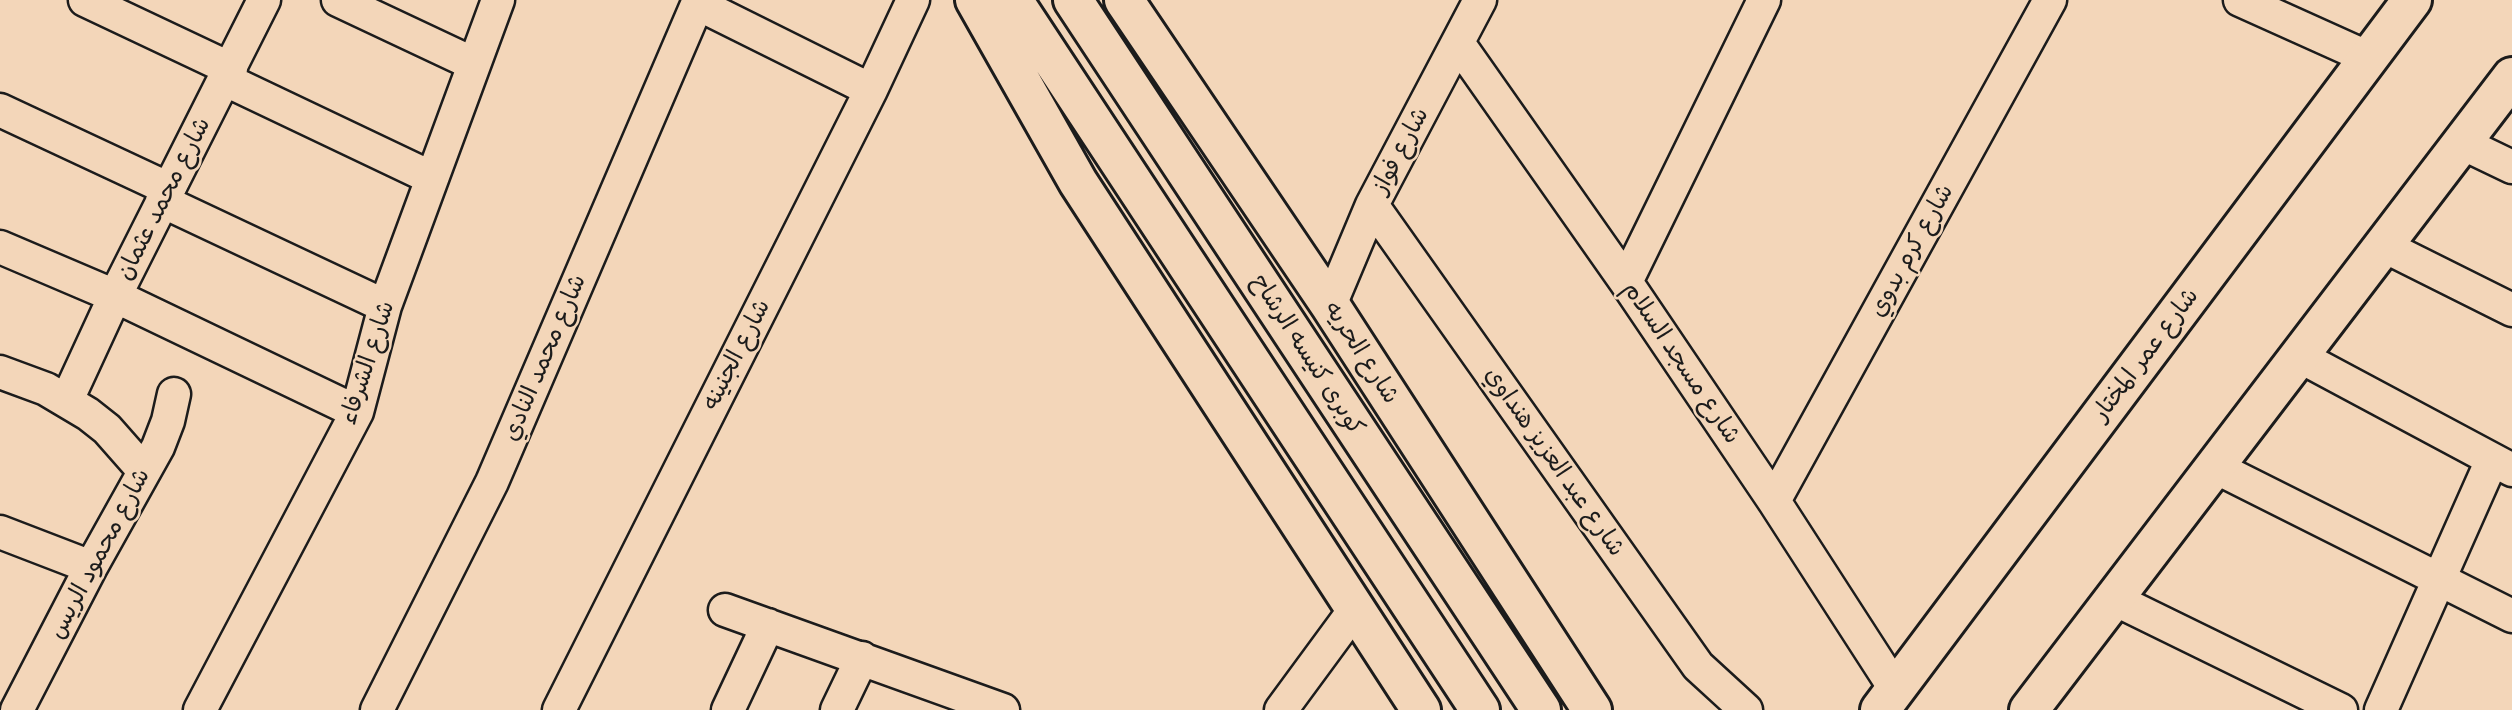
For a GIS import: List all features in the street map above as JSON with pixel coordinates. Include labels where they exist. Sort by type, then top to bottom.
[{"type":"main road","points":[[975,0],[1078,182],[1421,710]]},
{"type":"main road","name":"كوبرى كنيسه الرشاح","points":[[1013,0],[1480,710]]},
{"type":"main road","name":"كوبرى كنيسه الرشاح","points":[[1073,0],[1541,710]]},
{"type":"main road","name":"شارع الحريه","points":[[1124,0],[1330,305],[1592,710]]},
{"type":"main road","name":"شارع عمر المختار","points":[[1888,700],[2412,0]]},
{"type":"main road","points":[[2029,710],[2512,77]]},
{"type":"street","points":[[85,0],[432,178]]},
{"type":"street","name":"شارع محمد عثمان","points":[[67,400],[115,296],[264,0]]},
{"type":"street","points":[[338,0],[474,64]]},
{"type":"street","name":"شارع الشرفاء","points":[[200,710],[357,412],[385,306],[498,0]]},
{"type":"street","name":"شارع الجنينه","points":[[559,710],[914,0]]},
{"type":"street","name":"شارع فواز","points":[[1330,305],[1372,205],[1480,0]]},
{"type":"street","points":[[1626,282],[1764,0]]},
{"type":"street","name":"شارع كرم بدوي","points":[[1774,501],[2050,0]]},
{"type":"street","points":[[2240,0],[2369,58]]},
{"type":"street","points":[[698,2],[871,90]]},
{"type":"street","name":"شارع محمد النادي","points":[[377,710],[492,482],[698,2]]},
{"type":"street","name":"شارع مسجد السلام","points":[[1458,43],[1626,282],[1774,501],[1888,700]]},
{"type":"street","points":[[0,110],[385,306]]},
{"type":"street","points":[[2462,143],[2512,167]]},
{"type":"street","name":"شارع عبد العزيز هنداوي","points":[[1372,205],[1698,666],[1746,710]]},
{"type":"street","points":[[2384,246],[2512,310]]},
{"type":"street","points":[[0,247],[115,296],[357,412]]},
{"type":"street","points":[[2299,356],[2502,465],[2437,580],[2381,710]]},
{"type":"street","points":[[0,372],[67,400],[107,429],[144,471]]},
{"type":"street","name":"شارع محمود الريس","points":[[13,702],[144,471],[168,421],[174,394]]},
{"type":"street","points":[[2215,467],[2512,616]]},
{"type":"street","points":[[0,532],[91,567]]},
{"type":"street","points":[[2114,599],[2341,710]]},
{"type":"street","points":[[1281,710],[1356,608]]},
{"type":"street","points":[[725,610],[1003,710]]},
{"type":"street","points":[[728,710],[768,625]]},
{"type":"street","points":[[837,710],[862,658]]}]
